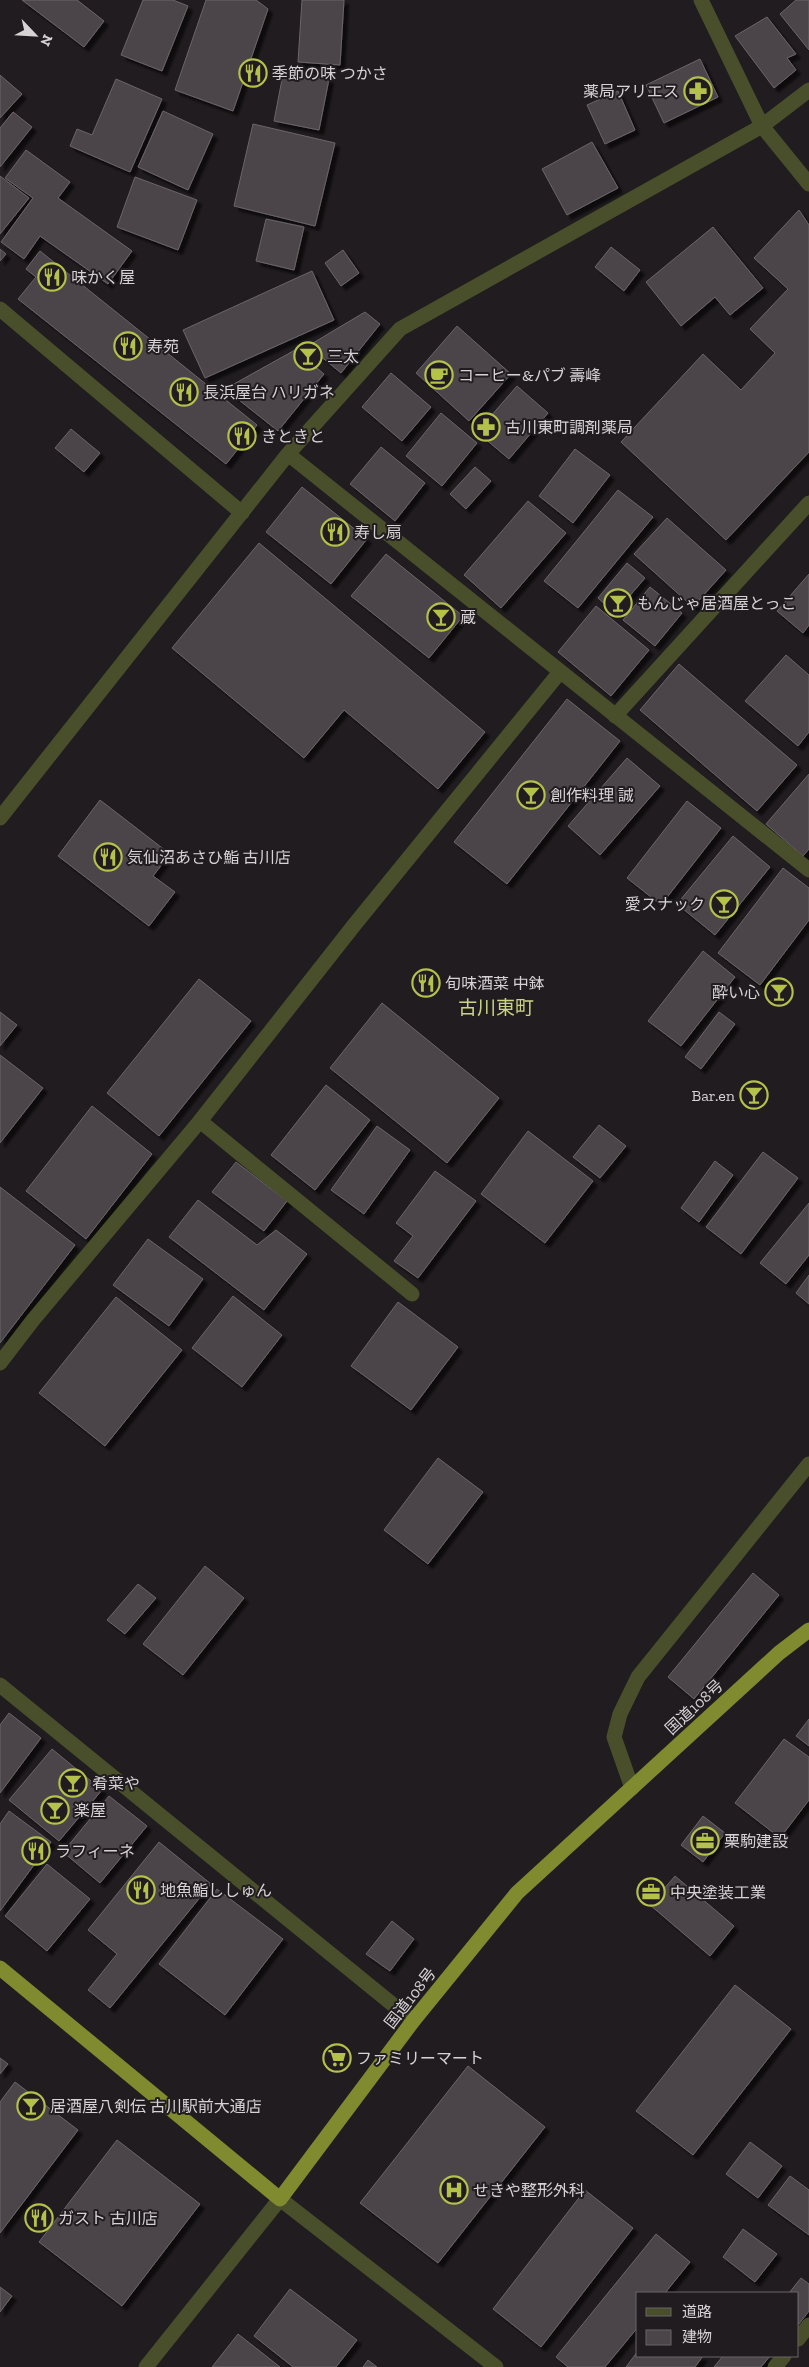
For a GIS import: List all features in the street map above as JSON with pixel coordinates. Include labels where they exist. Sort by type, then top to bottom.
[{"type":"highway","name":"国道108号","points":[[280,2199],[413,2021],[517,1894],[779,1653],[809,1630]]},
{"type":"highway","points":[[0,1968],[280,2199]]},
{"type":"street","points":[[701,0],[762,126],[809,184]]},
{"type":"street","points":[[0,818],[288,454],[400,329],[762,126],[809,90]]},
{"type":"street","points":[[0,309],[242,513]]},
{"type":"street","points":[[288,454],[809,870]]},
{"type":"street","points":[[615,716],[809,503]]},
{"type":"street","points":[[0,1363],[33,1320],[200,1121],[355,924],[560,672]]},
{"type":"street","points":[[200,1121],[412,1294]]},
{"type":"street","points":[[632,1788],[614,1737],[620,1714],[638,1677],[809,1464]]},
{"type":"street","points":[[0,1685],[413,2021]]},
{"type":"street","points":[[146,2367],[280,2199],[496,2367]]},
{"type":"street","points":[[775,2367],[783,2357]]},
{"type":"building","points":[[22,0],[77,0],[104,21],[84,47]]},
{"type":"building","points":[[143,0],[173,0],[188,6],[162,71],[121,55]]},
{"type":"building","points":[[206,0],[256,0],[268,9],[233,111],[175,90]]},
{"type":"building","points":[[302,0],[344,0],[340,65],[298,62]]},
{"type":"building","points":[[796,0],[809,0],[809,50],[780,14]]},
{"type":"building","points":[[767,17],[796,54],[787,58],[796,70],[774,88],[735,36]]},
{"type":"building","points":[[700,59],[718,97],[664,123],[646,85]]},
{"type":"building","points":[[284,69],[329,79],[319,130],[274,121]]},
{"type":"building","points":[[0,75],[22,94],[0,118]]},
{"type":"building","points":[[116,79],[162,99],[130,172],[70,146],[77,129],[92,135]]},
{"type":"building","points":[[618,91],[635,130],[605,144],[587,105]]},
{"type":"building","points":[[163,111],[213,134],[188,190],[138,167]]},
{"type":"building","points":[[13,112],[32,127],[0,167],[0,128]]},
{"type":"building","points":[[253,124],[335,143],[315,226],[234,206]]},
{"type":"building","points":[[592,142],[618,188],[567,215],[542,169]]},
{"type":"building","points":[[26,150],[70,182],[58,198],[132,251],[108,284],[40,236],[24,259],[1,242],[33,198],[5,178]]},
{"type":"building","points":[[0,176],[29,198],[0,234]]},
{"type":"building","points":[[135,177],[197,200],[178,250],[117,227]]},
{"type":"building","points":[[799,210],[809,225],[809,452],[726,540],[621,442],[703,354],[741,390],[775,353],[750,329],[788,289],[754,258]]},
{"type":"building","points":[[266,219],[304,227],[294,270],[256,261]]},
{"type":"building","points":[[713,227],[763,288],[730,315],[715,297],[681,326],[646,282]]},
{"type":"building","points":[[611,247],[640,270],[624,291],[595,267]]},
{"type":"building","points":[[0,249],[6,254],[0,261]]},
{"type":"building","points":[[343,250],[359,273],[341,286],[325,263]]},
{"type":"building","points":[[40,251],[257,425],[226,464],[18,299],[36,277],[26,269]]},
{"type":"building","points":[[312,271],[334,320],[205,378],[183,330]]},
{"type":"building","points":[[365,312],[380,324],[341,373],[308,346]]},
{"type":"building","points":[[457,326],[511,374],[469,421],[416,373]]},
{"type":"building","points":[[295,350],[324,374],[278,431],[225,389]]},
{"type":"building","points":[[391,373],[431,407],[402,441],[362,407]]},
{"type":"building","points":[[517,386],[548,413],[509,459],[477,432]]},
{"type":"building","points":[[441,413],[477,443],[442,486],[406,456]]},
{"type":"building","points":[[71,429],[100,453],[84,472],[55,448]]},
{"type":"building","points":[[381,447],[425,483],[395,521],[350,484]]},
{"type":"building","points":[[575,449],[610,475],[573,523],[539,496]]},
{"type":"building","points":[[475,467],[491,481],[466,509],[450,494]]},
{"type":"building","points":[[302,487],[367,539],[331,584],[266,532]]},
{"type":"building","points":[[618,490],[653,517],[578,608],[544,581]]},
{"type":"building","points":[[528,501],[566,533],[501,608],[464,575]]},
{"type":"building","points":[[667,518],[726,570],[693,607],[634,554]]},
{"type":"building","points":[[259,543],[485,732],[438,789],[344,710],[304,758],[172,648]]},
{"type":"building","points":[[386,554],[463,616],[429,658],[351,596]]},
{"type":"building","points":[[627,563],[645,578],[615,613],[598,598]]},
{"type":"building","points":[[809,574],[809,625],[803,633],[777,611]]},
{"type":"building","points":[[650,587],[682,613],[655,646],[623,620]]},
{"type":"building","points":[[596,606],[649,650],[611,696],[558,652]]},
{"type":"building","points":[[786,655],[809,675],[809,732],[798,746],[745,701]]},
{"type":"building","points":[[679,664],[797,765],[757,811],[640,710]]},
{"type":"building","points":[[567,699],[620,741],[507,884],[454,842]]},
{"type":"building","points":[[627,758],[660,786],[600,855],[568,826]]},
{"type":"building","points":[[809,774],[809,849],[803,856],[766,824]]},
{"type":"building","points":[[100,800],[170,854],[153,876],[175,892],[149,926],[58,856]]},
{"type":"building","points":[[687,801],[721,828],[661,905],[627,878]]},
{"type":"building","points":[[733,836],[770,867],[715,935],[677,904]]},
{"type":"building","points":[[783,868],[809,888],[809,920],[760,985],[718,953]]},
{"type":"building","points":[[703,951],[735,977],[681,1046],[648,1021]]},
{"type":"building","points":[[199,979],[251,1021],[159,1136],[107,1093]]},
{"type":"building","points":[[382,1003],[499,1098],[447,1163],[330,1068]]},
{"type":"building","points":[[0,1012],[17,1025],[0,1046]]},
{"type":"building","points":[[719,1012],[735,1024],[701,1069],[685,1057]]},
{"type":"building","points":[[0,1055],[43,1088],[0,1143]]},
{"type":"building","points":[[326,1085],[370,1120],[315,1190],[271,1155]]},
{"type":"building","points":[[92,1106],[152,1154],[86,1239],[26,1191]]},
{"type":"building","points":[[599,1125],[626,1146],[600,1178],[573,1157]]},
{"type":"building","points":[[377,1126],[410,1150],[364,1214],[331,1190]]},
{"type":"building","points":[[528,1131],[593,1181],[545,1243],[481,1194]]},
{"type":"building","points":[[763,1152],[798,1178],[741,1254],[706,1227]]},
{"type":"building","points":[[715,1161],[733,1175],[699,1222],[681,1208]]},
{"type":"building","points":[[236,1162],[287,1201],[264,1231],[212,1192]]},
{"type":"building","points":[[435,1171],[476,1201],[418,1278],[394,1261],[413,1236],[396,1223]]},
{"type":"building","points":[[0,1187],[75,1245],[0,1343]]},
{"type":"building","points":[[198,1200],[257,1245],[276,1230],[307,1254],[264,1310],[169,1237]]},
{"type":"building","points":[[809,1203],[809,1255],[786,1284],[760,1263]]},
{"type":"building","points":[[148,1239],[203,1279],[169,1326],[113,1285]]},
{"type":"building","points":[[809,1275],[809,1304],[796,1293]]},
{"type":"building","points":[[233,1296],[282,1335],[242,1387],[192,1348]]},
{"type":"building","points":[[116,1297],[182,1350],[105,1446],[39,1393]]},
{"type":"building","points":[[398,1302],[458,1347],[411,1410],[351,1366]]},
{"type":"building","points":[[438,1458],[483,1492],[428,1564],[384,1530]]},
{"type":"building","points":[[205,1566],[244,1598],[183,1675],[143,1644]]},
{"type":"building","points":[[753,1573],[779,1595],[694,1699],[668,1677]]},
{"type":"building","points":[[138,1584],[156,1598],[125,1634],[107,1620]]},
{"type":"building","points":[[9,1713],[41,1738],[0,1793],[0,1725]]},
{"type":"building","points":[[809,1719],[809,1746],[796,1736]]},
{"type":"building","points":[[784,1739],[809,1757],[809,1800],[780,1838],[735,1803]]},
{"type":"building","points":[[52,1749],[102,1790],[59,1841],[9,1800]]},
{"type":"building","points":[[109,1796],[147,1826],[100,1883],[63,1852]]},
{"type":"building","points":[[9,1811],[51,1842],[0,1911],[0,1824]]},
{"type":"building","points":[[703,1816],[725,1833],[703,1862],[681,1845]]},
{"type":"building","points":[[159,1842],[211,1884],[110,2008],[88,1990],[117,1954],[88,1930]]},
{"type":"building","points":[[47,1864],[90,1899],[47,1951],[5,1916]]},
{"type":"building","points":[[675,1876],[734,1926],[710,1956],[650,1905]]},
{"type":"building","points":[[217,1889],[283,1939],[225,2015],[159,1964]]},
{"type":"building","points":[[392,1921],[414,1939],[390,1971],[366,1954]]},
{"type":"building","points":[[735,1985],[791,2029],[693,2155],[636,2111]]},
{"type":"building","points":[[0,2058],[8,2064],[0,2074]]},
{"type":"building","points":[[468,2066],[545,2127],[438,2263],[360,2203]]},
{"type":"building","points":[[15,2082],[78,2130],[0,2233],[0,2102]]},
{"type":"building","points":[[117,2140],[200,2204],[122,2306],[39,2242]]},
{"type":"building","points":[[750,2142],[782,2166],[758,2198],[726,2174]]},
{"type":"building","points":[[790,2176],[809,2190],[809,2235],[768,2205]]},
{"type":"building","points":[[585,2190],[633,2228],[541,2347],[493,2309]]},
{"type":"building","points":[[743,2229],[777,2254],[755,2282],[723,2257]]},
{"type":"building","points":[[656,2234],[690,2262],[666,2292],[636,2292],[636,2329],[605,2367],[568,2367],[556,2357]]},
{"type":"building","points":[[801,2278],[809,2284],[809,2311],[799,2324],[799,2292],[790,2292]]},
{"type":"building","points":[[0,2287],[12,2296],[0,2312]]},
{"type":"building","points":[[290,2289],[357,2340],[336,2367],[293,2367],[254,2336]]},
{"type":"building","points":[[238,2334],[280,2367],[212,2367]]},
{"type":"building","points":[[636,2354],[636,2357],[702,2357],[695,2367],[626,2367]]},
{"type":"building","points":[[722,2357],[769,2357],[761,2367],[714,2367]]},
{"type":"building","points":[[368,2360],[377,2367],[363,2367]]},
{"type":"place","name":"季節の味 つかさ","points":[[253,73]]},
{"type":"place","name":"薬局アリエス","points":[[698,91]]},
{"type":"place","name":"味かく屋","points":[[52,277]]},
{"type":"place","name":"寿苑","points":[[128,346]]},
{"type":"place","name":"三太","points":[[308,356]]},
{"type":"place","name":"コーヒー&パブ 壽峰","points":[[439,375]]},
{"type":"place","name":"長浜屋台 ハリガネ","points":[[184,392]]},
{"type":"place","name":"古川東町調剤薬局","points":[[486,427]]},
{"type":"place","name":"きときと","points":[[242,436]]},
{"type":"place","name":"寿し扇","points":[[335,532]]},
{"type":"place","name":"もんじゃ居酒屋とっこ","points":[[618,603]]},
{"type":"place","name":"蔵","points":[[441,617]]},
{"type":"place","name":"創作料理 誠","points":[[531,795]]},
{"type":"place","name":"気仙沼あさひ鮨 古川店","points":[[108,857]]},
{"type":"place","name":"愛スナック","points":[[724,904]]},
{"type":"place","name":"旬味酒菜 中鉢","points":[[426,983]]},
{"type":"place","name":"酔い心","points":[[779,992]]},
{"type":"place","name":"Bar.en","points":[[754,1095]]},
{"type":"place","name":"肴菜や","points":[[73,1783]]},
{"type":"place","name":"楽屋","points":[[55,1810]]},
{"type":"place","name":"栗駒建設","points":[[705,1841]]},
{"type":"place","name":"ラフィーネ","points":[[36,1851]]},
{"type":"place","name":"地魚鮨ししゅん","points":[[141,1890]]},
{"type":"place","name":"中央塗装工業","points":[[651,1892]]},
{"type":"place","name":"ファミリーマート","points":[[337,2058]]},
{"type":"place","name":"居酒屋八剣伝 古川駅前大通店","points":[[31,2106]]},
{"type":"place","name":"せきや整形外科","points":[[454,2190]]},
{"type":"place","name":"ガスト 古川店","points":[[39,2218]]},
{"type":"district","name":"古川東町","points":[[496,1007]]}]
